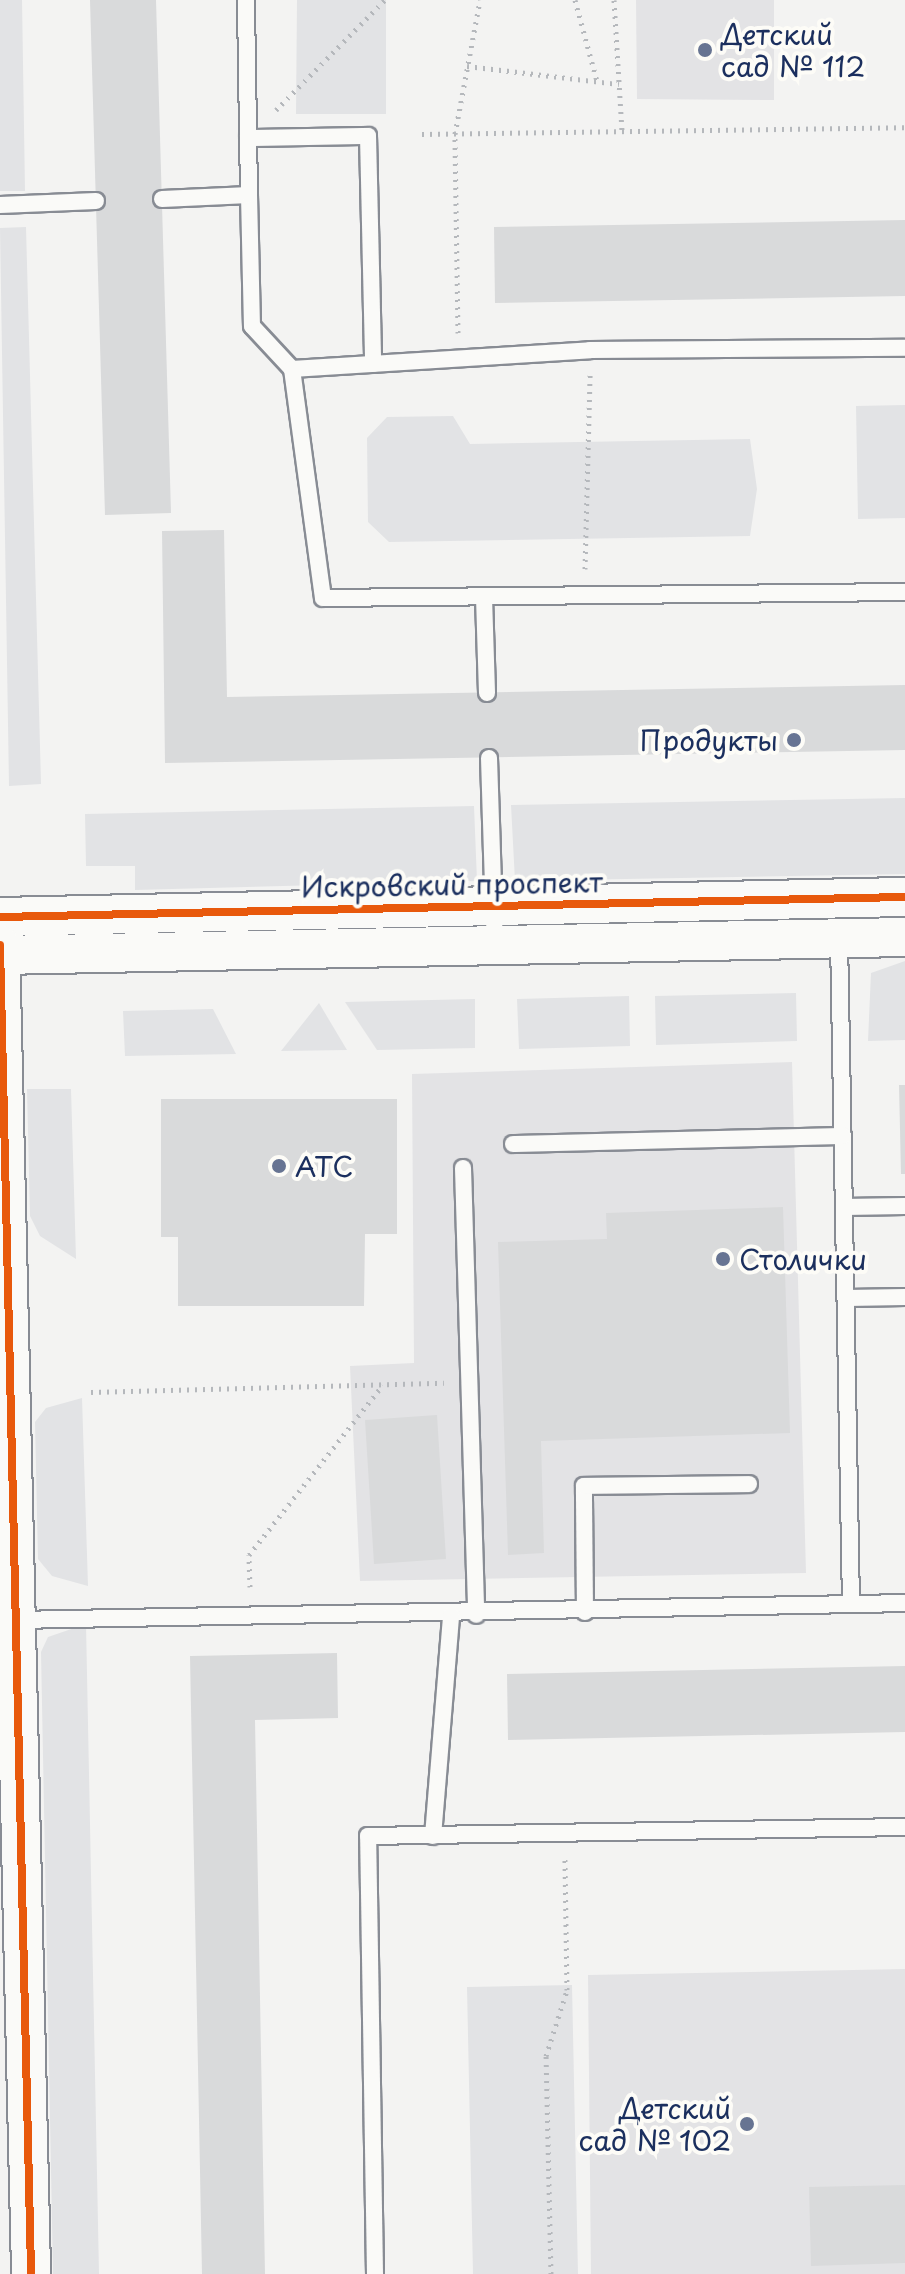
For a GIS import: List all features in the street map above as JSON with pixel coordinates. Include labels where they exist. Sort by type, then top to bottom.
[{"type":"street","name":"Искровский проспект","points":[[0,917],[905,897]]},
{"type":"street","points":[[31,2274],[9,1620],[2,951],[905,937]]},
{"type":"lane","points":[[246,0],[252,326],[292,369],[323,598],[905,592]]},
{"type":"lane","points":[[248,138],[368,136],[373,364]]},
{"type":"lane","points":[[162,199],[249,195]]},
{"type":"lane","points":[[0,205],[96,201]]},
{"type":"lane","points":[[292,369],[590,350],[905,348]]},
{"type":"lane","points":[[484,597],[487,693]]},
{"type":"lane","points":[[489,758],[495,945]]},
{"type":"lane","points":[[838,898],[851,1603]]},
{"type":"lane","points":[[513,1144],[843,1136]]},
{"type":"lane","points":[[463,1168],[476,1615]]},
{"type":"lane","points":[[844,1207],[905,1206]]},
{"type":"lane","points":[[847,1298],[905,1297]]},
{"type":"lane","points":[[585,1612],[584,1486],[749,1484]]},
{"type":"lane","points":[[9,1620],[476,1615],[905,1603]]},
{"type":"lane","points":[[433,1836],[451,1615]]},
{"type":"lane","points":[[375,2274],[368,1836],[905,1827]]},
{"type":"path","points":[[248,138],[385,0]]},
{"type":"path","points":[[459,358],[455,134],[480,0]]},
{"type":"path","points":[[575,0],[597,81]]},
{"type":"path","points":[[614,0],[622,132]]},
{"type":"path","points":[[467,66],[619,84]]},
{"type":"path","points":[[422,134],[905,127]]},
{"type":"path","points":[[585,596],[590,350]]},
{"type":"path","points":[[91,1392],[469,1382]]},
{"type":"path","points":[[250,1616],[249,1555],[383,1385]]},
{"type":"path","points":[[551,2274],[546,2056],[567,1990],[564,1834]]},
{"type":"shaded area","points":[[0,0],[22,0],[25,191],[0,191]]},
{"type":"shaded area","points":[[297,0],[386,0],[386,114],[296,114]]},
{"type":"shaded area","name":"Детский сад № 112","points":[[636,0],[774,0],[774,100],[637,99]]},
{"type":"shaded area","points":[[26,227],[41,784],[9,786],[0,228]]},
{"type":"shaded area","points":[[905,405],[905,518],[858,519],[856,406]]},
{"type":"shaded area","points":[[453,416],[470,444],[750,439],[757,489],[750,536],[389,542],[368,522],[367,438],[387,417]]},
{"type":"shaded area","points":[[905,798],[905,874],[515,881],[511,805]]},
{"type":"shaded area","points":[[474,806],[477,881],[135,890],[135,866],[86,866],[85,814]]},
{"type":"shaded area","points":[[905,961],[905,1040],[868,1041],[871,973]]},
{"type":"shaded area","points":[[796,993],[797,1041],[656,1045],[655,996]]},
{"type":"shaded area","points":[[629,996],[630,1046],[519,1049],[517,999]]},
{"type":"shaded area","points":[[475,999],[475,1048],[377,1050],[345,1002]]},
{"type":"shaded area","points":[[319,1003],[347,1050],[281,1051]]},
{"type":"shaded area","points":[[213,1009],[236,1054],[125,1056],[123,1011]]},
{"type":"shaded area","points":[[792,1062],[806,1573],[360,1581],[350,1366],[414,1363],[412,1074]]},
{"type":"shaded area","points":[[27,1089],[71,1089],[76,1259],[40,1236],[30,1216]]},
{"type":"shaded area","points":[[82,1398],[88,1586],[52,1576],[38,1559],[35,1422],[46,1408]]},
{"type":"shaded area","points":[[86,1624],[99,2274],[53,2274],[41,1652],[48,1637]]},
{"type":"shaded area","name":"Детский сад № 102","points":[[905,1969],[905,2274],[591,2274],[588,1975]]},
{"type":"shaded area","points":[[572,1985],[578,2274],[473,2274],[467,1987]]},
{"type":"building","points":[[90,0],[156,0],[171,513],[105,515]]},
{"type":"building","points":[[905,220],[905,296],[495,303],[494,227]]},
{"type":"building","points":[[224,530],[227,697],[905,685],[905,750],[165,763],[162,531]]},
{"type":"building","points":[[899,1085],[905,1085],[905,1174],[901,1174]]},
{"type":"building","name":"АТС","points":[[161,1099],[397,1099],[397,1234],[365,1234],[364,1306],[178,1306],[178,1237],[161,1237]]},
{"type":"building","points":[[783,1207],[790,1433],[541,1441],[544,1553],[508,1555],[498,1242],[607,1239],[606,1213]]},
{"type":"building","points":[[437,1415],[446,1559],[374,1564],[365,1420]]},
{"type":"building","points":[[337,1653],[338,1718],[255,1720],[265,2274],[202,2274],[190,1656]]},
{"type":"building","points":[[905,1666],[905,1732],[508,1740],[507,1674]]},
{"type":"building","points":[[905,2185],[905,2263],[811,2266],[809,2187]]},
{"type":"cycle path","points":[[0,917],[905,897]]},
{"type":"cycle path","points":[[0,945],[31,2274]]},
{"type":"place","name":"Детский сад № 112","points":[[705,50]]},
{"type":"place","name":"Продукты","points":[[794,740]]},
{"type":"place","name":"АТС","points":[[279,1166]]},
{"type":"place","name":"Столички","points":[[723,1259]]},
{"type":"place","name":"Детский сад № 102","points":[[747,2124]]}]
